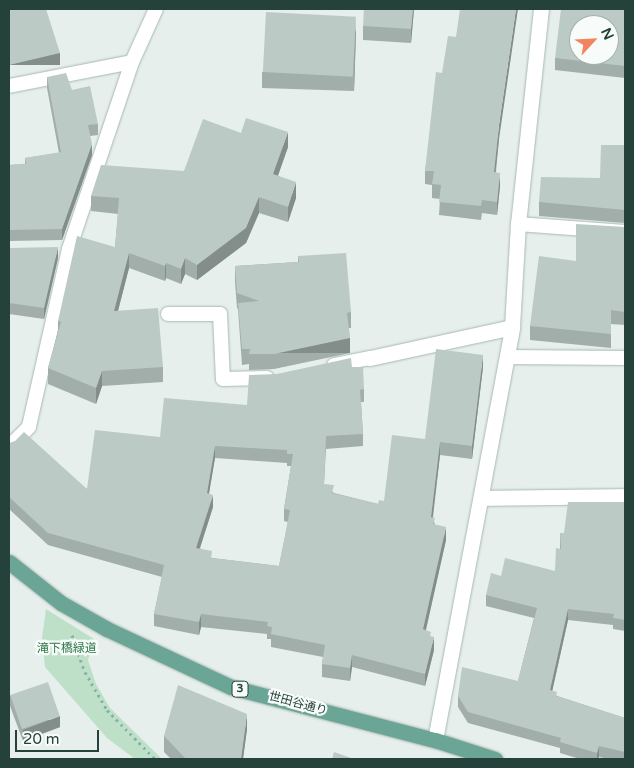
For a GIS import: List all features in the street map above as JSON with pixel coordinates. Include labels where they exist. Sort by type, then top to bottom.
[{"type":"main road","name":"世田谷通り","points":[[9,562],[61,603],[107,629],[230,687],[436,740],[495,759]]},
{"type":"street","points":[[436,740],[512,327],[518,224],[541,9]]},
{"type":"street","points":[[370,358],[512,327]]},
{"type":"street","points":[[482,498],[625,496]]},
{"type":"lane","points":[[9,447],[30,427],[64,249],[132,62],[156,9]]},
{"type":"lane","points":[[9,86],[132,62]]},
{"type":"lane","points":[[518,224],[625,232]]},
{"type":"lane","points":[[168,314],[220,314],[223,379],[284,376]]},
{"type":"lane","points":[[507,357],[625,358]]},
{"type":"lane","points":[[322,368],[370,358]]},
{"type":"path","points":[[61,603],[85,672],[106,710],[155,759]]},
{"type":"green space","name":"滝下橋緑道","points":[[46,609],[94,639],[88,660],[96,684],[110,708],[162,759],[135,759],[107,738],[45,667],[42,638]]},
{"type":"building","points":[[9,9],[46,9],[60,53],[9,65]]},
{"type":"building","points":[[364,9],[413,9],[411,29],[363,26]]},
{"type":"building","points":[[460,9],[516,9],[494,172],[500,173],[497,202],[482,200],[481,206],[439,202],[441,185],[432,184],[434,171],[425,171],[436,72],[442,73],[448,36],[456,37]]},
{"type":"building","points":[[561,9],[625,9],[625,66],[616,65],[619,65],[619,15],[569,15],[569,60],[555,58]]},
{"type":"building","points":[[266,12],[356,17],[353,77],[263,72]]},
{"type":"building","points":[[66,73],[72,90],[90,86],[98,124],[88,125],[92,144],[62,229],[9,230],[9,165],[26,164],[25,158],[61,152],[47,77]]},
{"type":"building","points":[[246,118],[288,132],[273,174],[296,182],[288,207],[259,197],[246,228],[197,265],[185,258],[181,269],[166,263],[165,266],[129,253],[114,311],[158,308],[163,367],[102,371],[96,388],[48,368],[61,322],[58,321],[77,236],[115,247],[119,198],[91,196],[101,165],[184,171],[203,119],[241,133]]},
{"type":"building","points":[[601,145],[625,145],[625,210],[539,202],[541,177],[600,178]]},
{"type":"building","points":[[576,224],[625,227],[625,312],[611,310],[611,334],[530,326],[539,256],[576,261]]},
{"type":"building","points":[[58,247],[44,308],[9,303],[9,248]]},
{"type":"building","points":[[346,253],[351,312],[347,313],[350,338],[274,354],[249,354],[250,349],[242,349],[238,303],[259,301],[237,293],[235,266],[299,262],[298,256]]},
{"type":"building","points":[[436,349],[483,355],[472,446],[440,442],[431,517],[435,518],[433,524],[446,527],[423,629],[431,632],[430,636],[434,637],[425,674],[352,655],[350,668],[322,664],[325,645],[271,634],[272,627],[267,626],[268,622],[201,614],[199,622],[154,614],[164,565],[48,533],[9,497],[9,443],[15,441],[24,432],[87,489],[95,430],[160,437],[164,398],[247,405],[249,375],[277,374],[351,358],[352,367],[363,367],[364,389],[360,390],[363,434],[326,436],[324,484],[334,485],[332,493],[378,504],[379,500],[384,501],[392,435],[425,439]],"holes":[[[215,446],[287,450],[287,454],[293,454],[284,509],[290,510],[279,566],[211,558],[212,551],[196,548],[213,495],[207,493]]]},
{"type":"building","points":[[568,502],[625,502],[625,620],[613,618],[614,614],[568,609],[550,690],[557,692],[556,696],[625,718],[625,752],[599,746],[597,753],[560,742],[561,738],[468,712],[458,696],[462,667],[518,681],[537,608],[486,595],[491,573],[501,576],[505,558],[555,571],[556,548],[561,549],[560,533],[564,533]]},
{"type":"building","points":[[48,682],[60,716],[22,729],[10,695]]},
{"type":"building","points":[[178,685],[247,714],[241,759],[186,759],[164,736]]},
{"type":"building","points":[[334,752],[354,759],[332,759]]}]
